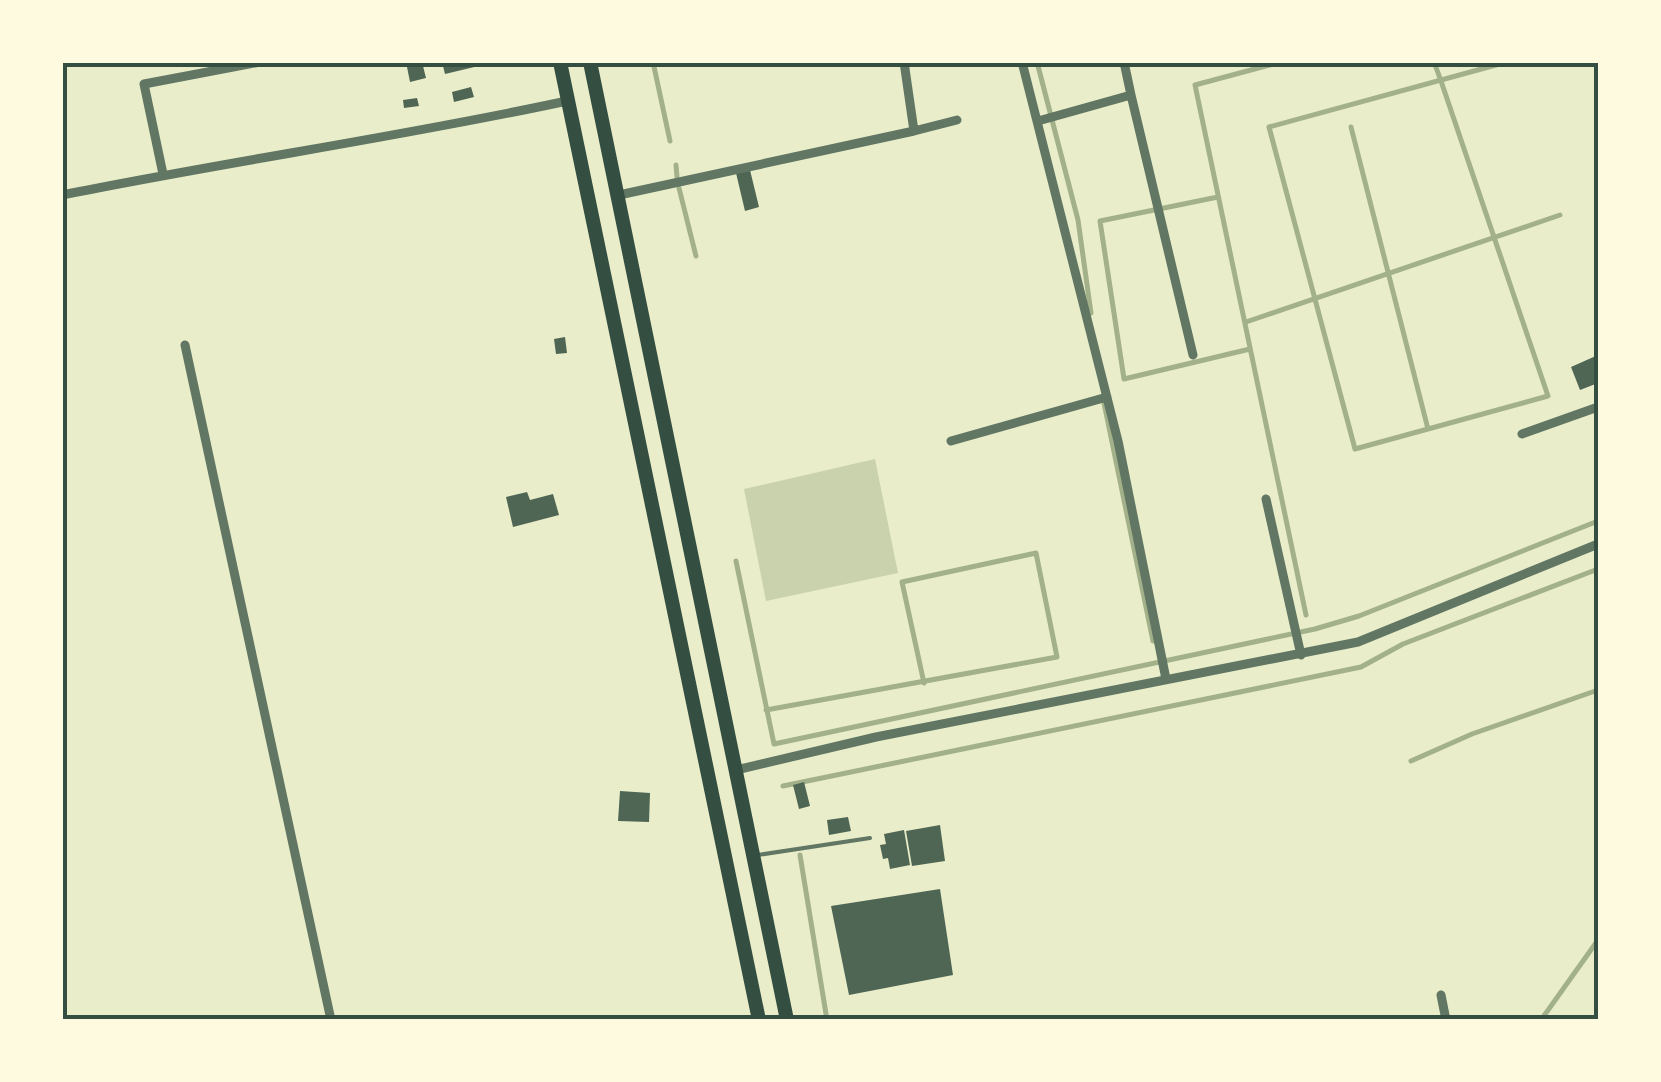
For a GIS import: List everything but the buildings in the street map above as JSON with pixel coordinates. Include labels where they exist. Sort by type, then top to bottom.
[{"type":"highway","points":[[560,62],[758,1020]]},
{"type":"highway","points":[[590,62],[787,1020]]},
{"type":"highway","points":[[638,434],[665,429]]},
{"type":"street","points":[[163,174],[144,84],[260,62]]},
{"type":"street","points":[[904,62],[914,131]]},
{"type":"street","points":[[1022,62],[1042,119],[1107,397],[1166,679]]},
{"type":"street","points":[[1124,62],[1193,355]]},
{"type":"street","points":[[1042,119],[1132,95]]},
{"type":"street","points":[[62,195],[163,174],[432,130],[567,101]]},
{"type":"street","points":[[619,196],[956,120]]},
{"type":"street","points":[[185,345],[331,1020]]},
{"type":"street","points":[[952,441],[1107,397]]},
{"type":"street","points":[[1522,434],[1598,407]]},
{"type":"street","points":[[1266,499],[1301,654]]},
{"type":"street","points":[[736,770],[876,737],[1358,642],[1598,544]]},
{"type":"street","points":[[1441,994],[1446,1020]]},
{"type":"lane","points":[[754,856],[870,838]]},
{"type":"green space","points":[[875,459],[898,573],[766,601],[744,489]]},
{"type":"waterway","points":[[653,62],[670,141]]},
{"type":"waterway","points":[[1037,62],[1078,220],[1091,313]]},
{"type":"waterway","points":[[1281,62],[1195,85],[1306,615]]},
{"type":"waterway","points":[[1434,62],[1441,81],[1548,396],[1355,449],[1269,127],[1507,62]]},
{"type":"waterway","points":[[1351,127],[1428,429]]},
{"type":"waterway","points":[[676,165],[677,177]]},
{"type":"waterway","points":[[679,188],[696,256]]},
{"type":"waterway","points":[[1218,197],[1100,221],[1124,379],[1250,349]]},
{"type":"waterway","points":[[1246,322],[1560,215]]},
{"type":"waterway","points":[[1104,403],[1153,641]]},
{"type":"waterway","points":[[736,561],[774,744],[1315,629],[1359,616],[1598,521]]},
{"type":"waterway","points":[[766,710],[1057,657],[1036,553],[902,582],[924,683]]},
{"type":"waterway","points":[[783,786],[1361,667],[1403,644],[1598,569]]},
{"type":"waterway","points":[[1411,761],[1472,734],[1598,690]]},
{"type":"waterway","points":[[800,855],[827,1020]]},
{"type":"waterway","points":[[1541,1020],[1598,940]]}]
